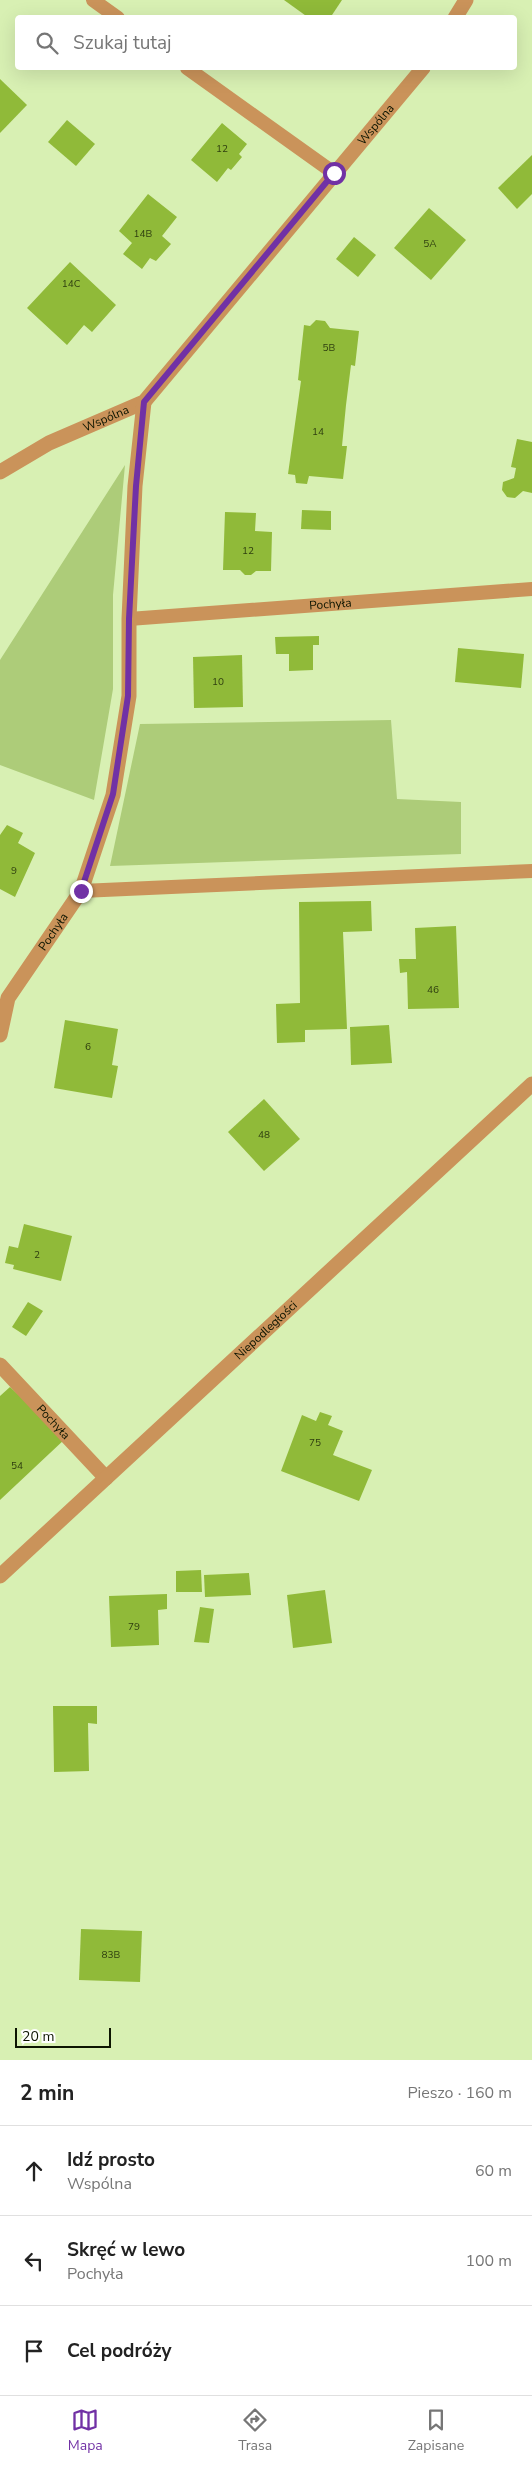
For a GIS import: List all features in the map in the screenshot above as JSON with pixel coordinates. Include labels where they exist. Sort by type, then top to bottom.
[{"type":"street","points":[[457,15],[466,0]]},
{"type":"street","name":"Wspólna","points":[[0,472],[49,443],[144,402],[421,70]]},
{"type":"street","name":"Pochyła","points":[[0,1035],[8,998],[81,891],[113,794],[128,696],[129,619],[136,486],[144,402]]},
{"type":"street","name":"Niepodległości","points":[[0,1576],[532,1084]]},
{"type":"street","name":"Pochyła","points":[[0,1365],[106,1478]]},
{"type":"lane","points":[[93,0],[114,15]]},
{"type":"lane","points":[[190,70],[334,173]]},
{"type":"lane","name":"Pochyła","points":[[129,619],[532,588]]},
{"type":"lane","points":[[81,891],[532,871]]},
{"type":"green space","points":[[125,465],[113,595],[113,689],[94,800],[0,765],[0,660]]},
{"type":"green space","points":[[391,720],[397,799],[461,802],[461,854],[110,866],[140,724]]},
{"type":"building","points":[[284,0],[342,0],[332,15],[305,15]]},
{"type":"building","points":[[0,79],[27,105],[0,133]]},
{"type":"building","points":[[67,120],[95,144],[76,166],[48,142]]},
{"type":"building","points":[[222,123],[247,144],[239,154],[242,157],[231,170],[228,168],[217,182],[191,160]]},
{"type":"building","points":[[532,155],[532,194],[517,209],[498,188]]},
{"type":"building","points":[[148,194],[177,217],[162,236],[171,244],[156,261],[150,258],[142,269],[123,254],[132,243],[119,231]]},
{"type":"building","points":[[429,208],[466,240],[431,280],[394,248]]},
{"type":"building","points":[[354,237],[376,255],[358,277],[336,259]]},
{"type":"building","points":[[70,262],[116,305],[92,332],[84,325],[67,345],[27,308]]},
{"type":"building","points":[[316,320],[325,321],[330,328],[359,331],[355,366],[351,365],[346,405],[342,446],[347,446],[343,479],[309,476],[307,484],[296,483],[295,475],[288,474],[301,381],[298,380],[304,325],[310,326]]},
{"type":"building","points":[[517,439],[532,442],[532,493],[523,491],[515,498],[507,497],[502,490],[503,482],[514,478],[516,468],[511,467]]},
{"type":"building","points":[[302,510],[331,511],[331,530],[301,529]]},
{"type":"building","points":[[225,512],[256,513],[255,531],[272,532],[271,571],[256,571],[251,575],[245,575],[240,570],[223,570]]},
{"type":"building","points":[[319,636],[319,645],[313,645],[313,670],[289,671],[289,654],[276,654],[275,637]]},
{"type":"building","points":[[458,648],[524,654],[521,688],[455,682]]},
{"type":"building","points":[[242,655],[243,707],[194,708],[193,657]]},
{"type":"building","points":[[7,825],[23,833],[18,843],[35,853],[15,897],[0,889],[0,835]]},
{"type":"building","points":[[371,901],[372,931],[343,932],[347,1029],[305,1030],[305,1042],[277,1043],[276,1004],[300,1003],[299,902]]},
{"type":"building","points":[[456,926],[459,1008],[408,1009],[407,972],[400,973],[399,959],[416,959],[415,928]]},
{"type":"building","points":[[65,1020],[118,1029],[112,1065],[118,1066],[112,1098],[54,1088]]},
{"type":"building","points":[[389,1025],[392,1063],[351,1065],[350,1027]]},
{"type":"building","points":[[264,1099],[300,1139],[264,1171],[228,1132]]},
{"type":"building","points":[[24,1224],[72,1236],[61,1281],[13,1269],[14,1265],[5,1263],[9,1246],[18,1248]]},
{"type":"building","points":[[28,1302],[43,1311],[26,1336],[12,1327]]},
{"type":"building","points":[[10,1387],[66,1438],[0,1500],[0,1396]]},
{"type":"building","points":[[320,1412],[332,1416],[328,1425],[343,1431],[333,1455],[372,1470],[359,1501],[281,1471],[302,1415],[316,1421]]},
{"type":"building","points":[[201,1570],[202,1592],[176,1592],[176,1571]]},
{"type":"building","points":[[249,1573],[251,1595],[205,1597],[204,1575]]},
{"type":"building","points":[[325,1590],[332,1643],[293,1648],[287,1595]]},
{"type":"building","points":[[167,1594],[167,1609],[158,1610],[159,1645],[111,1647],[109,1596]]},
{"type":"building","points":[[200,1607],[214,1609],[209,1643],[194,1642]]},
{"type":"building","points":[[53,1706],[97,1706],[97,1724],[88,1723],[89,1771],[54,1772]]},
{"type":"building","points":[[81,1929],[142,1931],[140,1982],[79,1980]]},
{"type":"route","points":[[81,891],[113,794],[128,696],[129,619],[136,486],[144,402],[181,360],[334,173]]}]
